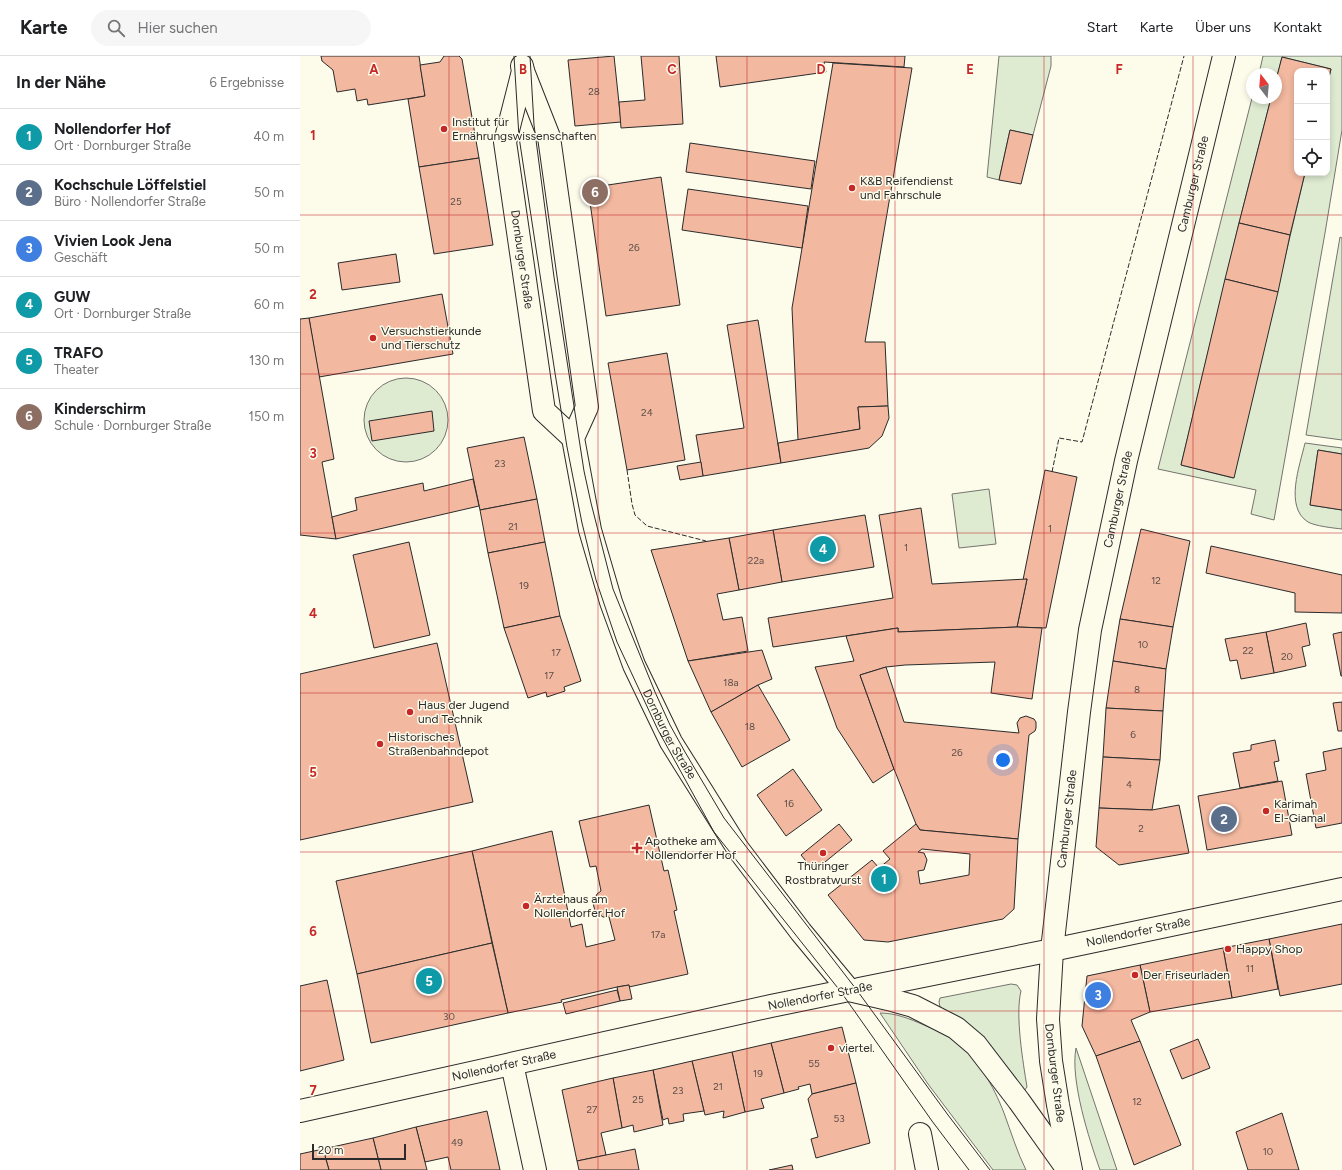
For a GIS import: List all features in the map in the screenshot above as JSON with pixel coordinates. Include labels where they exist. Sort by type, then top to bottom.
[{"type":"street","name":"Camburger Straße","points":[[1052,950],[1079,712],[1090,630],[1126,461],[1224,56]]},
{"type":"street","name":"Dornburger Straße","points":[[522,63],[505,142],[544,412],[573,438]]},
{"type":"street","name":"Dornburger Straße","points":[[522,63],[549,137],[588,407],[573,438],[590,530],[611,602],[634,665],[671,742],[738,849],[801,932],[849,990]]},
{"type":"street","name":"Nollendorfer Straße","points":[[300,1111],[763,1008],[1052,950],[1342,889]]},
{"type":"street","name":"Dornburger Straße","points":[[1052,950],[1048,1019],[1051,1061],[1070,1170]]},
{"type":"street","points":[[849,990],[913,1006],[956,1028],[976,1045],[1070,1170]]},
{"type":"street","points":[[512,1064],[535,1170]]},
{"type":"street","points":[[920,1134],[927,1170]]},
{"type":"green space","points":[[999,56],[1051,56],[1051,66],[1033,135],[1010,130],[999,180],[987,177]]},
{"type":"green space","points":[[1263,56],[1342,56],[1342,130],[1274,520],[1251,514],[1256,490],[1158,469],[1250,104],[1269,104],[1239,223],[1181,465],[1233,478],[1304,176],[1330,176],[1331,69],[1282,57],[1279,68],[1260,68]]},
{"type":"green space","points":[[1340,237],[1342,238],[1342,440],[1306,435]]},
{"type":"green space","points":[[406,378],[422,381],[436,390],[445,404],[448,420],[445,436],[436,450],[422,459],[406,462],[390,459],[376,450],[367,436],[364,420],[367,404],[376,390],[390,381]]},
{"type":"green space","points":[[1305,443],[1342,448],[1342,454],[1318,450],[1310,505],[1342,510],[1342,529],[1319,526],[1308,522],[1301,515],[1297,506],[1295,496],[1297,474]]},
{"type":"green space","points":[[989,489],[996,544],[959,548],[952,494]]},
{"type":"green space","points":[[1011,984],[1017,985],[1021,991],[1019,1001],[1019,1025],[1027,1087],[1024,1091],[1020,1092],[1002,1061],[985,1039],[970,1026],[940,1007],[939,1002],[940,998]]},
{"type":"green space","points":[[880,1013],[903,1017],[935,1030],[952,1038],[969,1053],[983,1072],[995,1093],[1026,1170],[993,1170],[928,1084]]},
{"type":"green space","points":[[1076,1048],[1117,1170],[1100,1170],[1086,1126],[1078,1092],[1075,1061]]},
{"type":"building","points":[[321,56],[419,56],[425,96],[368,105],[367,99],[357,101],[355,89],[337,92],[333,70],[322,61]]},
{"type":"building","points":[[444,56],[459,56],[462,59],[479,158],[419,167],[408,99],[425,96],[420,65],[440,62]]},
{"type":"building","points":[[614,56],[621,122],[575,126],[568,60]]},
{"type":"building","points":[[641,56],[679,56],[683,124],[621,128],[619,102],[645,100]]},
{"type":"building","points":[[716,56],[905,56],[904,67],[824,62],[826,72],[720,87]]},
{"type":"building","points":[[1282,57],[1327,68],[1294,68],[1294,176],[1304,176],[1290,235],[1239,223],[1269,104],[1282,104],[1282,68],[1279,68]]},
{"type":"building","name":"K&B Reifendienst und Fahrschule","points":[[833,63],[912,68],[865,342],[885,342],[888,406],[858,407],[860,429],[798,440],[792,308]]},
{"type":"building","points":[[1010,130],[1033,135],[1021,184],[999,180]]},
{"type":"building","points":[[690,143],[815,161],[811,189],[686,172]]},
{"type":"building","points":[[479,158],[493,245],[434,254],[419,167]]},
{"type":"building","points":[[661,177],[680,305],[606,316],[588,188]]},
{"type":"building","points":[[688,189],[808,206],[802,248],[682,230]]},
{"type":"building","points":[[1239,223],[1290,235],[1278,292],[1225,279]]},
{"type":"building","points":[[396,254],[400,282],[342,290],[338,263]]},
{"type":"building","points":[[1225,279],[1278,292],[1234,478],[1181,465]]},
{"type":"building","points":[[442,294],[453,354],[319,377],[309,318]]},
{"type":"building","points":[[309,318],[334,459],[322,462],[336,539],[300,535],[300,319]]},
{"type":"building","points":[[758,320],[781,463],[703,476],[696,435],[744,428],[727,325]]},
{"type":"building","points":[[667,353],[685,460],[627,470],[608,363]]},
{"type":"building","points":[[888,406],[889,418],[882,436],[869,448],[781,463],[778,443],[860,429],[858,407]]},
{"type":"building","points":[[432,411],[434,431],[372,441],[369,421]]},
{"type":"building","points":[[524,437],[537,499],[480,510],[467,448]]},
{"type":"building","points":[[1318,450],[1342,454],[1342,510],[1310,505]]},
{"type":"building","points":[[701,462],[703,476],[680,480],[677,466]]},
{"type":"building","points":[[1045,470],[1077,477],[1046,628],[1017,627],[1027,579],[1023,580]]},
{"type":"building","points":[[473,479],[479,506],[336,539],[332,517],[357,510],[355,498],[423,483],[424,491]]},
{"type":"building","points":[[537,499],[545,542],[488,553],[480,510]]},
{"type":"building","points":[[921,508],[932,584],[1027,579],[1017,627],[898,632],[898,628],[773,647],[768,618],[893,598],[879,515]]},
{"type":"building","points":[[865,515],[874,567],[782,582],[773,530]]},
{"type":"building","points":[[1141,529],[1190,541],[1173,627],[1120,619]]},
{"type":"building","points":[[773,530],[782,582],[739,590],[729,538]]},
{"type":"building","points":[[729,538],[739,590],[717,594],[723,620],[742,617],[748,651],[688,661],[651,550]]},
{"type":"building","points":[[409,542],[430,635],[374,648],[353,555]]},
{"type":"building","points":[[545,542],[560,616],[504,628],[488,553]]},
{"type":"building","points":[[1211,546],[1342,575],[1342,613],[1295,612],[1295,593],[1206,573]]},
{"type":"building","points":[[560,616],[581,681],[564,687],[565,691],[547,697],[546,692],[528,698],[504,628]]},
{"type":"building","points":[[1120,619],[1173,627],[1166,669],[1113,661]]},
{"type":"building","points":[[1306,623],[1310,645],[1302,647],[1306,666],[1274,673],[1266,632]]},
{"type":"building","points":[[1017,627],[1042,628],[1032,699],[991,693],[995,662],[905,665],[886,667],[860,675],[894,769],[873,783],[837,728],[815,667],[854,661],[846,636],[898,628],[898,632]]},
{"type":"building","points":[[1266,632],[1274,673],[1241,679],[1237,660],[1230,661],[1225,639]]},
{"type":"building","points":[[1342,632],[1342,676],[1341,676],[1333,634]]},
{"type":"building","name":"Historisches Straßenbahndepot","points":[[437,643],[473,802],[300,840],[300,674]]},
{"type":"building","points":[[762,650],[772,679],[758,685],[711,712],[688,661]]},
{"type":"building","points":[[1113,661],[1166,669],[1163,711],[1106,708]]},
{"type":"building","points":[[886,667],[904,722],[1019,733],[1017,723],[1020,718],[1026,716],[1034,719],[1036,722],[1036,728],[1035,731],[1029,735],[1018,839],[920,830],[916,824],[894,769],[860,675]]},
{"type":"building","points":[[758,685],[790,740],[742,767],[711,712]]},
{"type":"building","points":[[1342,702],[1342,731],[1338,731],[1333,703]]},
{"type":"building","points":[[1106,708],[1163,711],[1160,760],[1103,757]]},
{"type":"building","points":[[1275,740],[1279,761],[1274,762],[1278,781],[1240,788],[1233,753],[1251,750],[1251,745]]},
{"type":"building","points":[[1342,748],[1342,823],[1316,828],[1306,774],[1326,770],[1323,752]]},
{"type":"building","points":[[1103,757],[1160,760],[1152,810],[1099,808]]},
{"type":"building","points":[[793,769],[822,810],[786,836],[757,795]]},
{"type":"building","points":[[1282,781],[1292,835],[1207,850],[1198,796]]},
{"type":"building","name":"Ärztehaus am Nollendorfer Hof","points":[[649,805],[664,871],[668,870],[677,910],[674,911],[688,974],[629,987],[629,985],[617,987],[561,1000],[562,1002],[508,1013],[472,851],[552,831],[571,927],[582,924],[586,947],[615,940],[609,917],[603,917],[595,911],[593,903],[597,894],[601,891],[596,866],[590,867],[579,821]]},
{"type":"building","points":[[1179,805],[1189,853],[1119,865],[1096,847],[1099,808],[1152,810]]},
{"type":"building","points":[[839,824],[852,840],[814,871],[801,855]]},
{"type":"building","points":[[916,824],[920,830],[1018,839],[1014,909],[1003,919],[888,942],[864,940],[828,895],[872,860],[879,868],[890,859],[883,851]],"holes":[[[922,849],[970,854],[969,875],[920,884],[918,871],[924,870],[927,860],[924,853],[918,852]]]},
{"type":"building","points":[[472,851],[492,943],[357,974],[336,881]]},
{"type":"building","points":[[1342,924],[1342,984],[1280,996],[1269,939]]},
{"type":"building","points":[[1269,939],[1278,989],[1232,998],[1223,948]]},
{"type":"building","points":[[492,943],[508,1013],[371,1043],[357,974]]},
{"type":"building","points":[[1223,948],[1232,998],[1150,1012],[1140,965]]},
{"type":"building","points":[[1140,965],[1150,1012],[1131,1020],[1140,1041],[1096,1056],[1082,1026],[1087,976]]},
{"type":"building","points":[[327,980],[344,1060],[300,1071],[300,986]]},
{"type":"building","points":[[629,985],[632,999],[620,1001],[617,987]]},
{"type":"building","points":[[617,990],[620,1001],[566,1014],[563,1003]]},
{"type":"building","points":[[842,1027],[856,1083],[812,1094],[810,1084],[784,1093],[771,1043]]},
{"type":"building","points":[[1198,1039],[1210,1068],[1182,1079],[1170,1050]]},
{"type":"building","points":[[1140,1041],[1181,1145],[1134,1165],[1096,1056]]},
{"type":"building","points":[[771,1043],[784,1093],[761,1099],[764,1108],[745,1112],[732,1052]]},
{"type":"building","points":[[732,1052],[745,1112],[723,1118],[724,1111],[705,1115],[692,1061]]},
{"type":"building","points":[[692,1061],[704,1111],[683,1114],[684,1121],[669,1124],[668,1118],[663,1120],[653,1070]]},
{"type":"building","points":[[653,1070],[663,1125],[634,1132],[633,1125],[622,1128],[613,1078]]},
{"type":"building","points":[[613,1078],[622,1128],[601,1133],[606,1155],[577,1161],[562,1090]]},
{"type":"building","points":[[856,1083],[870,1143],[816,1158],[811,1139],[818,1137],[808,1099],[812,1094]]},
{"type":"building","points":[[487,1111],[500,1170],[451,1170],[448,1157],[425,1162],[416,1127]]},
{"type":"building","points":[[1282,1113],[1299,1170],[1248,1170],[1236,1132]]},
{"type":"building","points":[[416,1127],[427,1170],[381,1170],[373,1138]]},
{"type":"building","points":[[373,1138],[381,1170],[329,1170],[323,1149]]},
{"type":"building","points":[[323,1149],[329,1170],[300,1170],[300,1154]]},
{"type":"building","points":[[635,1149],[639,1170],[579,1170],[577,1161]]},
{"type":"building","points":[[792,1165],[793,1170],[769,1170]]},
{"type":"tram line","points":[[514,56],[519,137],[567,447],[582,523],[596,580],[617,642],[658,730],[714,832],[841,992],[932,1121],[969,1170]]},
{"type":"tram line","points":[[530,56],[534,125],[554,277],[584,471],[613,589],[655,692],[670,725],[724,818],[856,989],[990,1170]]},
{"type":"fence","points":[[1052,472],[1059,438],[1082,442],[1184,56]]},
{"type":"fence","points":[[627,470],[635,515],[647,526],[706,541]]},
{"type":"place","name":"Institut für Ernährungswissenschaften","points":[[444,129]]},
{"type":"place","name":"K&B Reifendienst und Fahrschule","points":[[852,188]]},
{"type":"place","name":"Kinderschirm","points":[[595,192]]},
{"type":"place","name":"Versuchstierkunde und Tierschutz","points":[[373,338]]},
{"type":"place","name":"GUW","points":[[823,549]]},
{"type":"place","name":"Haus der Jugend und Technik","points":[[410,712]]},
{"type":"place","name":"Historisches Straßenbahndepot","points":[[380,744]]},
{"type":"place","name":"Karimah El-Giamal","points":[[1266,811]]},
{"type":"place","name":"Kochschule Löffelstiel","points":[[1224,819]]},
{"type":"place","name":"Apotheke am Nollendorfer Hof","points":[[637,848]]},
{"type":"place","name":"Thüringer Rostbratwurst","points":[[823,853]]},
{"type":"place","name":"Nollendorfer Hof","points":[[884,879]]},
{"type":"place","name":"Ärztehaus am Nollendorfer Hof","points":[[526,906]]},
{"type":"place","name":"Happy Shop","points":[[1228,949]]},
{"type":"place","name":"Der Friseurladen","points":[[1135,975]]},
{"type":"place","name":"TRAFO","points":[[429,981]]},
{"type":"place","name":"Vivien Look Jena","points":[[1098,995]]},
{"type":"place","name":"viertel.","points":[[831,1048]]}]
